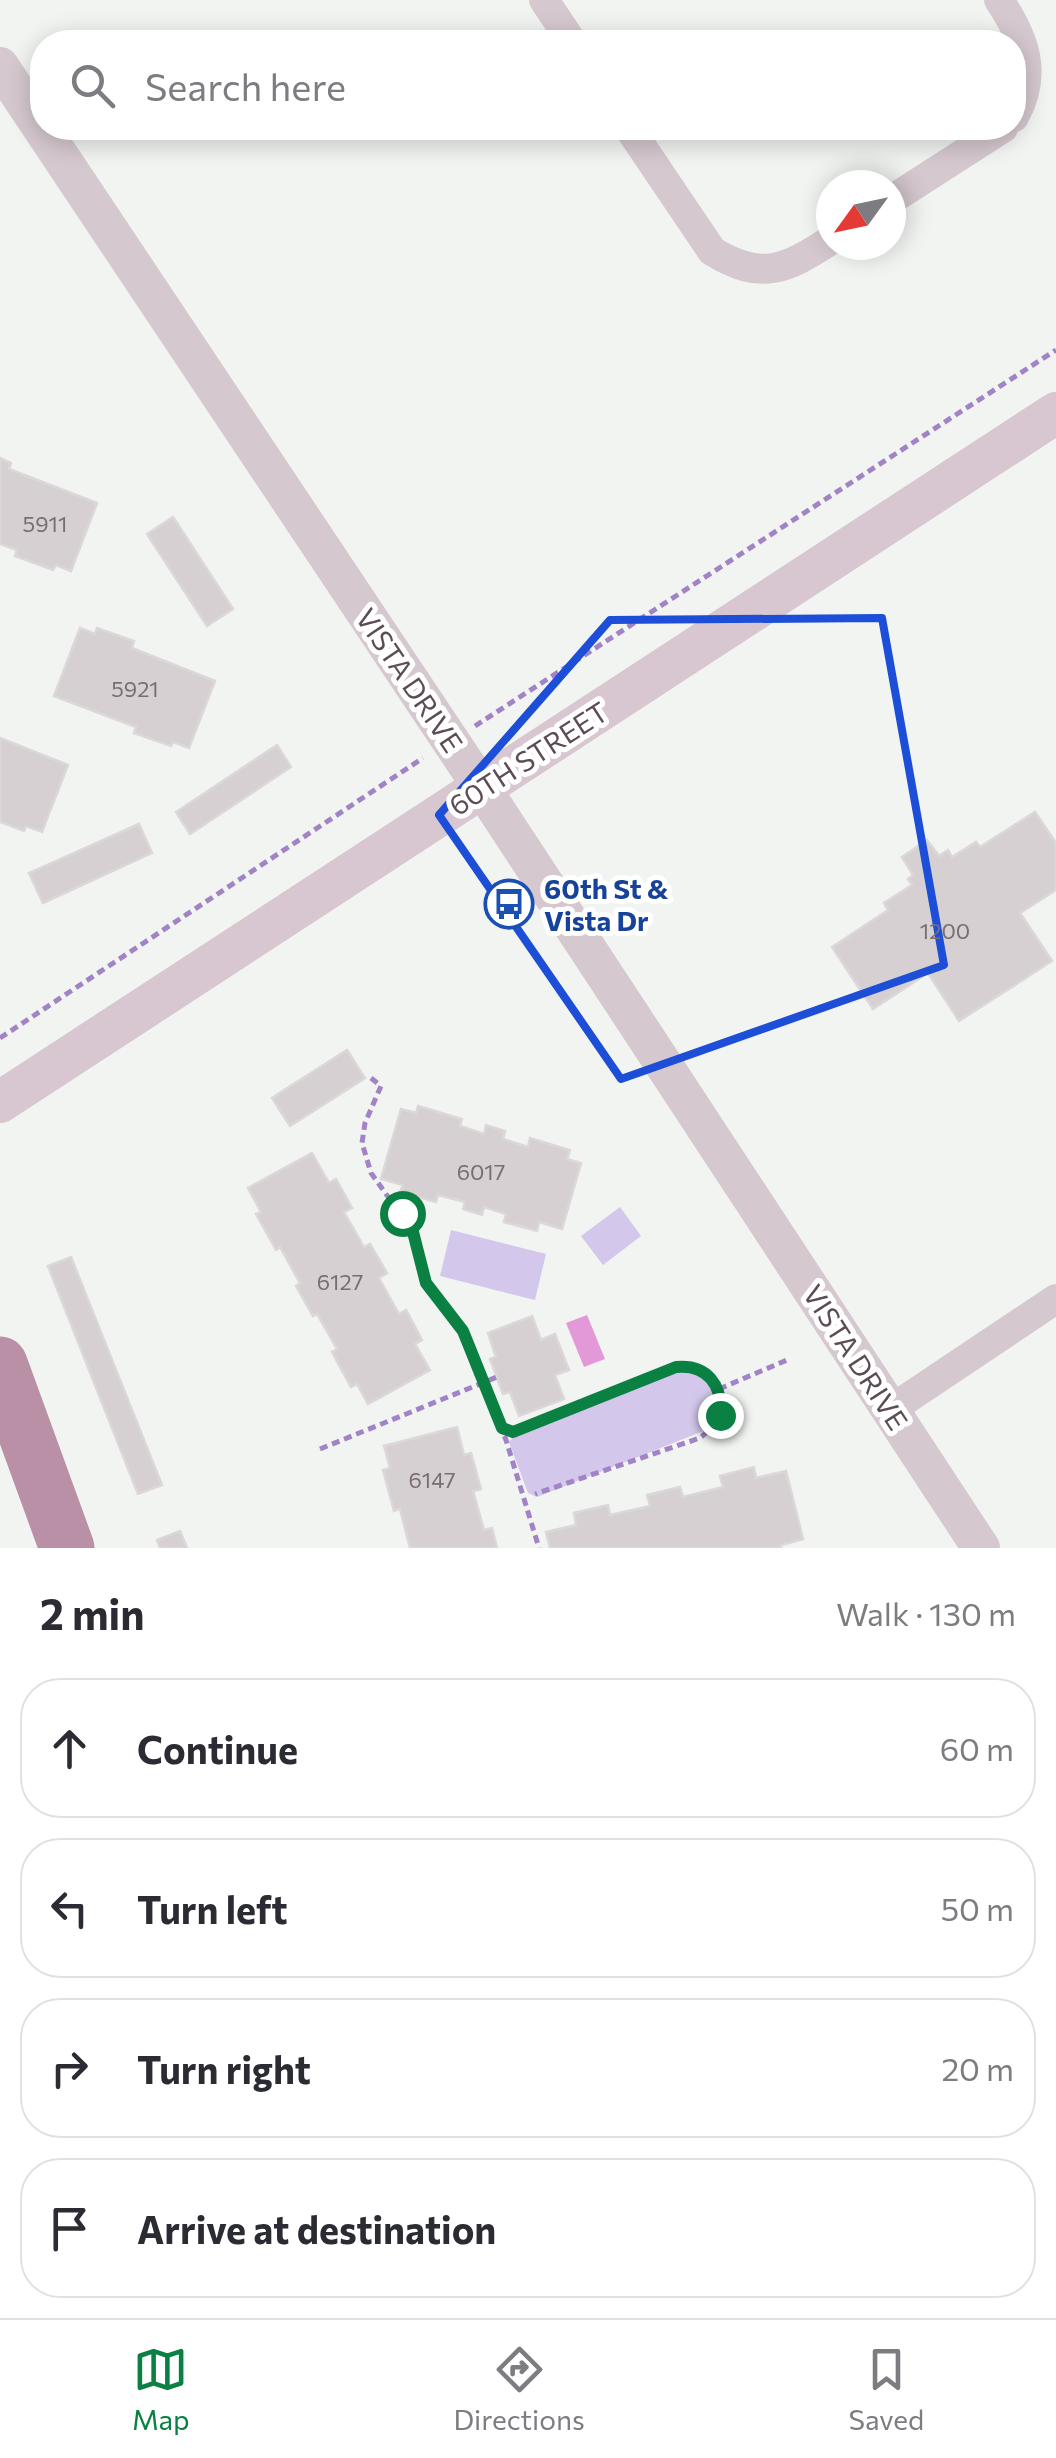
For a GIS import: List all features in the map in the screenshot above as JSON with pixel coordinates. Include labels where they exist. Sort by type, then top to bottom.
[{"type":"highway","points":[[0,1364],[67,1548]]},
{"type":"main road","name":"60TH STREET","points":[[0,1102],[1056,413]]},
{"type":"street","points":[[544,0],[564,30]]},
{"type":"street","points":[[1026,48],[1026,84]]},
{"type":"street","name":"VISTA DRIVE","points":[[0,66],[30,111]]},
{"type":"street","name":"VISTA DRIVE","points":[[49,140],[482,788],[981,1548]]},
{"type":"street","points":[[637,140],[712,251],[733,264],[774,270],[794,264],[816,250]]},
{"type":"street","points":[[906,190],[984,140]]},
{"type":"street","points":[[890,1410],[1056,1299]]},
{"type":"path","points":[[479,724],[1056,350]]},
{"type":"path","points":[[0,1038],[420,759]]},
{"type":"path","points":[[371,1078],[380,1086],[370,1107],[362,1144],[371,1173],[412,1228],[426,1283],[463,1331],[507,1442],[539,1548]]},
{"type":"path","points":[[719,1390],[788,1360]]},
{"type":"path","points":[[507,1442],[513,1432],[676,1367],[702,1370],[719,1390],[720,1415],[713,1428],[700,1438],[535,1494],[527,1504]]},
{"type":"path","points":[[320,1449],[496,1377]]},
{"type":"path","points":[[502,1428],[513,1432]]},
{"type":"path","points":[[522,1488],[535,1494]]},
{"type":"highlighted area","points":[[882,618],[944,965],[621,1079],[439,815],[610,620]]},
{"type":"shaded area","points":[[620,1207],[641,1236],[603,1265],[581,1236]]},
{"type":"shaded area","points":[[451,1230],[546,1254],[535,1300],[440,1276]]},
{"type":"shaded area","points":[[587,1315],[605,1359],[584,1367],[566,1323]]},
{"type":"shaded area","points":[[688,1367],[708,1377],[718,1390],[719,1408],[711,1428],[537,1497],[528,1493],[509,1442],[515,1435]]},
{"type":"building","points":[[0,458],[11,463],[9,469],[97,503],[71,571],[56,565],[53,570],[15,556],[17,550],[0,544]]},
{"type":"building","points":[[173,517],[233,609],[207,626],[147,534]]},
{"type":"building","points":[[80,628],[95,634],[97,628],[134,641],[132,648],[215,681],[189,748],[134,733],[136,727],[54,696]]},
{"type":"building","points":[[0,738],[68,765],[42,832],[26,826],[24,831],[0,822]]},
{"type":"building","points":[[277,745],[291,767],[190,834],[176,812]]},
{"type":"building","points":[[1035,812],[1056,843],[1056,890],[1020,913],[1052,961],[959,1021],[928,973],[873,1009],[832,947],[888,910],[884,903],[912,885],[908,879],[913,875],[902,857],[927,840],[939,856],[948,850],[952,857],[976,842],[980,847]]},
{"type":"building","points":[[139,824],[152,853],[43,903],[29,873]]},
{"type":"building","points":[[347,1050],[365,1078],[290,1126],[272,1098]]},
{"type":"building","points":[[418,1106],[462,1119],[460,1126],[484,1134],[486,1125],[505,1131],[503,1139],[528,1147],[530,1138],[570,1150],[567,1159],[581,1163],[562,1229],[539,1222],[537,1231],[504,1222],[506,1214],[484,1207],[482,1215],[463,1209],[465,1202],[438,1195],[436,1202],[400,1192],[403,1185],[381,1179],[401,1109],[416,1113]]},
{"type":"building","points":[[312,1153],[329,1183],[336,1179],[352,1208],[344,1212],[364,1247],[370,1244],[387,1273],[379,1278],[399,1314],[406,1310],[422,1340],[415,1344],[430,1370],[368,1404],[357,1384],[351,1387],[332,1352],[337,1349],[296,1286],[300,1283],[280,1247],[276,1250],[256,1214],[261,1212],[248,1188]]},
{"type":"building","points":[[71,1257],[162,1485],[138,1494],[48,1266]]},
{"type":"building","points":[[532,1316],[541,1340],[555,1334],[569,1370],[555,1375],[564,1399],[519,1416],[510,1392],[503,1394],[490,1359],[496,1357],[488,1333]]},
{"type":"building","points":[[457,1427],[464,1455],[471,1453],[481,1489],[473,1491],[484,1530],[492,1528],[497,1548],[410,1548],[400,1509],[394,1511],[383,1470],[390,1468],[384,1446]]},
{"type":"building","points":[[754,1467],[756,1478],[786,1471],[803,1539],[781,1548],[550,1548],[546,1532],[576,1525],[574,1513],[608,1505],[610,1515],[650,1506],[647,1495],[680,1487],[683,1497],[723,1487],[720,1476]]},
{"type":"building","points":[[180,1531],[187,1548],[160,1548],[157,1540]]},
{"type":"place","name":"60th St & Vista Dr","points":[[509,904]]},
{"type":"route","points":[[402,1213],[412,1228],[426,1283],[463,1331],[502,1428],[513,1432],[676,1367],[689,1366],[713,1379],[722,1401],[720,1415]]}]
